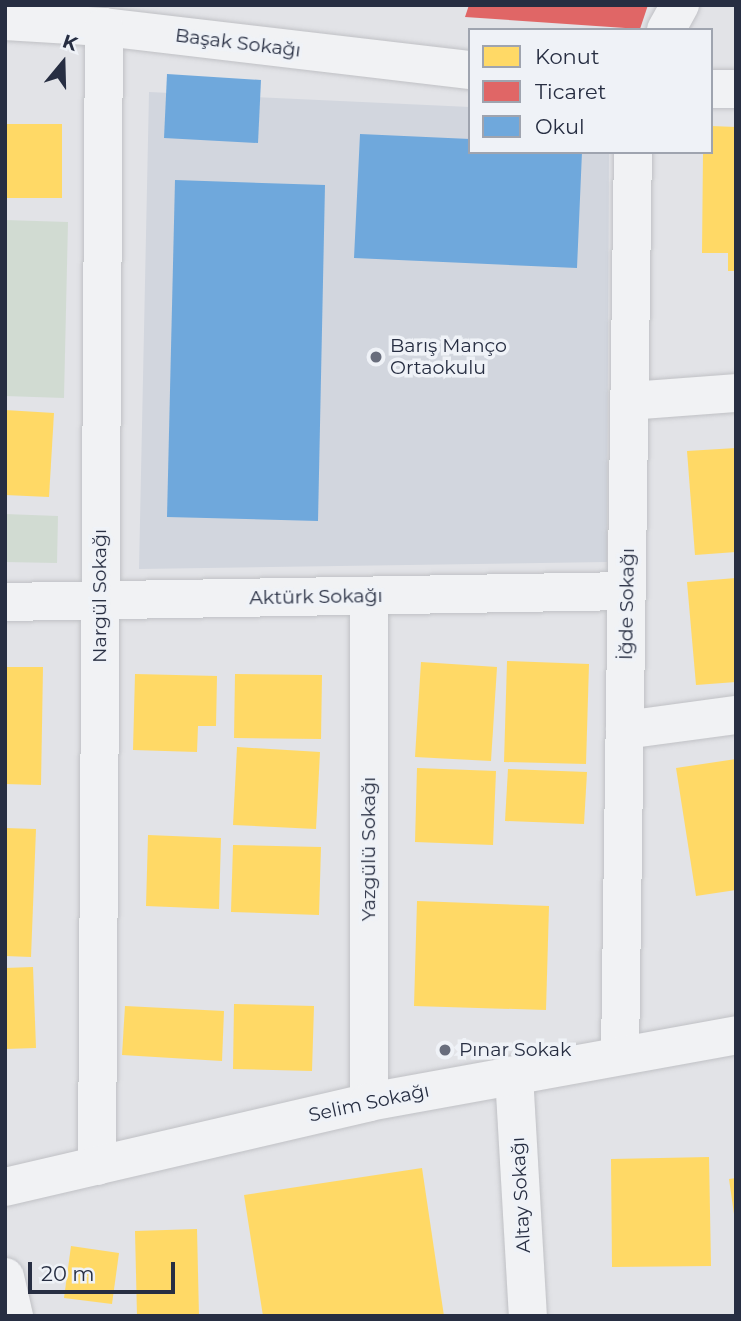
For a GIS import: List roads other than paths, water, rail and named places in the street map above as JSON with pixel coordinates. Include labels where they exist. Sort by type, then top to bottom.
[{"type":"street","points":[[667,28],[680,5]]},
{"type":"street","name":"Başak Sokağı","points":[[5,21],[104,27],[468,69]]},
{"type":"street","name":"Nargül Sokağı","points":[[97,1166],[104,27]]},
{"type":"street","points":[[713,89],[736,89]]},
{"type":"street","name":"İğde Sokağı","points":[[620,1055],[633,154]]},
{"type":"street","points":[[630,401],[736,393]]},
{"type":"street","name":"Aktürk Sokağı","points":[[5,602],[627,591]]},
{"type":"street","name":"Yazgülü Sokağı","points":[[369,596],[369,1102]]},
{"type":"street","points":[[625,730],[736,715]]},
{"type":"street","name":"Selim Sokağı","points":[[5,1187],[369,1102],[736,1035]]},
{"type":"street","name":"Altay Sokağı","points":[[514,1075],[528,1316]]},
{"type":"street","points":[[5,1277],[14,1316]]},
{"type":"place","name":"Barış Manço Ortaokulu","points":[[376,357]]},
{"type":"place","name":"Pınar Sokak","points":[[445,1050]]}]
